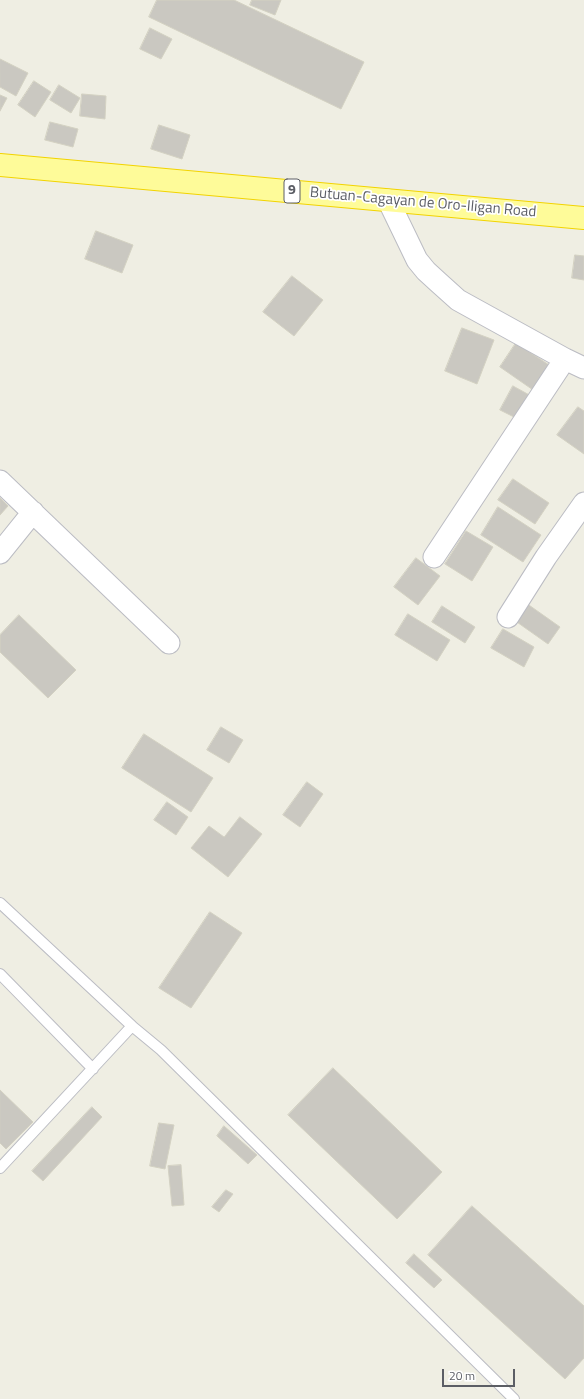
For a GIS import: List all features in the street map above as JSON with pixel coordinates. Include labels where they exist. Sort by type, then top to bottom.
[{"type":"highway","name":"Butuan-Cagayan de Oro-Iligan Road","points":[[0,165],[584,218]]},
{"type":"street","points":[[388,200],[417,260],[426,271],[458,300],[584,368]]},
{"type":"street","points":[[434,557],[565,359]]},
{"type":"street","points":[[0,481],[169,644]]},
{"type":"street","points":[[508,617],[546,557],[584,503]]},
{"type":"street","points":[[0,553],[33,512]]},
{"type":"lane","points":[[0,903],[132,1026],[161,1050],[514,1399]]},
{"type":"lane","points":[[0,974],[93,1069]]},
{"type":"lane","points":[[0,1168],[132,1026]]},
{"type":"building","points":[[157,0],[234,0],[364,62],[341,109],[149,17]]},
{"type":"building","points":[[252,0],[281,0],[275,15],[250,5]]},
{"type":"building","points":[[150,28],[172,39],[161,59],[140,49]]},
{"type":"building","points":[[0,59],[28,73],[16,96],[0,87]]},
{"type":"building","points":[[34,81],[51,92],[35,117],[18,105]]},
{"type":"building","points":[[59,85],[80,98],[71,113],[50,100]]},
{"type":"building","points":[[82,94],[106,96],[105,119],[80,116]]},
{"type":"building","points":[[0,95],[7,98],[0,111]]},
{"type":"building","points":[[50,122],[78,129],[73,147],[45,140]]},
{"type":"building","points":[[159,125],[190,135],[182,159],[151,149]]},
{"type":"building","points":[[96,231],[133,245],[122,273],[85,259]]},
{"type":"building","points":[[575,255],[584,256],[584,280],[572,278]]},
{"type":"building","points":[[292,276],[323,300],[294,336],[263,312]]},
{"type":"building","points":[[462,328],[494,340],[477,384],[445,371]]},
{"type":"building","points":[[516,343],[552,367],[536,392],[500,367]]},
{"type":"building","points":[[513,386],[533,397],[520,420],[500,410]]},
{"type":"building","points":[[578,407],[584,411],[584,454],[557,435]]},
{"type":"building","points":[[513,479],[549,503],[535,524],[498,500]]},
{"type":"building","points":[[0,498],[8,506],[0,515]]},
{"type":"building","points":[[498,507],[541,535],[523,562],[481,535]]},
{"type":"building","points":[[466,531],[493,547],[472,581],[445,564]]},
{"type":"building","points":[[416,558],[440,576],[418,605],[394,587]]},
{"type":"building","points":[[526,603],[560,627],[548,644],[514,620]]},
{"type":"building","points":[[442,606],[475,627],[465,643],[432,622]]},
{"type":"building","points":[[408,614],[450,640],[437,661],[395,635]]},
{"type":"building","points":[[19,615],[76,670],[48,698],[0,652],[0,635]]},
{"type":"building","points":[[503,629],[534,647],[524,667],[491,648]]},
{"type":"building","points":[[221,727],[243,740],[229,763],[207,750]]},
{"type":"building","points":[[144,734],[213,778],[191,812],[122,768]]},
{"type":"building","points":[[307,782],[323,794],[300,827],[283,815]]},
{"type":"building","points":[[167,802],[188,817],[176,835],[154,820]]},
{"type":"building","points":[[240,817],[262,834],[228,877],[191,848],[209,826],[224,837]]},
{"type":"building","points":[[210,912],[242,933],[191,1008],[159,988]]},
{"type":"building","points":[[333,1068],[442,1172],[397,1219],[288,1115]]},
{"type":"building","points":[[0,1090],[33,1122],[6,1149],[0,1143]]},
{"type":"building","points":[[92,1107],[102,1117],[43,1181],[32,1171]]},
{"type":"building","points":[[159,1123],[174,1125],[165,1169],[150,1166]]},
{"type":"building","points":[[224,1126],[257,1155],[248,1164],[217,1136]]},
{"type":"building","points":[[181,1165],[184,1205],[172,1206],[168,1166]]},
{"type":"building","points":[[226,1190],[233,1194],[219,1212],[212,1207]]},
{"type":"building","points":[[472,1206],[584,1306],[584,1358],[565,1379],[428,1255]]},
{"type":"building","points":[[414,1254],[442,1280],[434,1288],[406,1263]]}]
